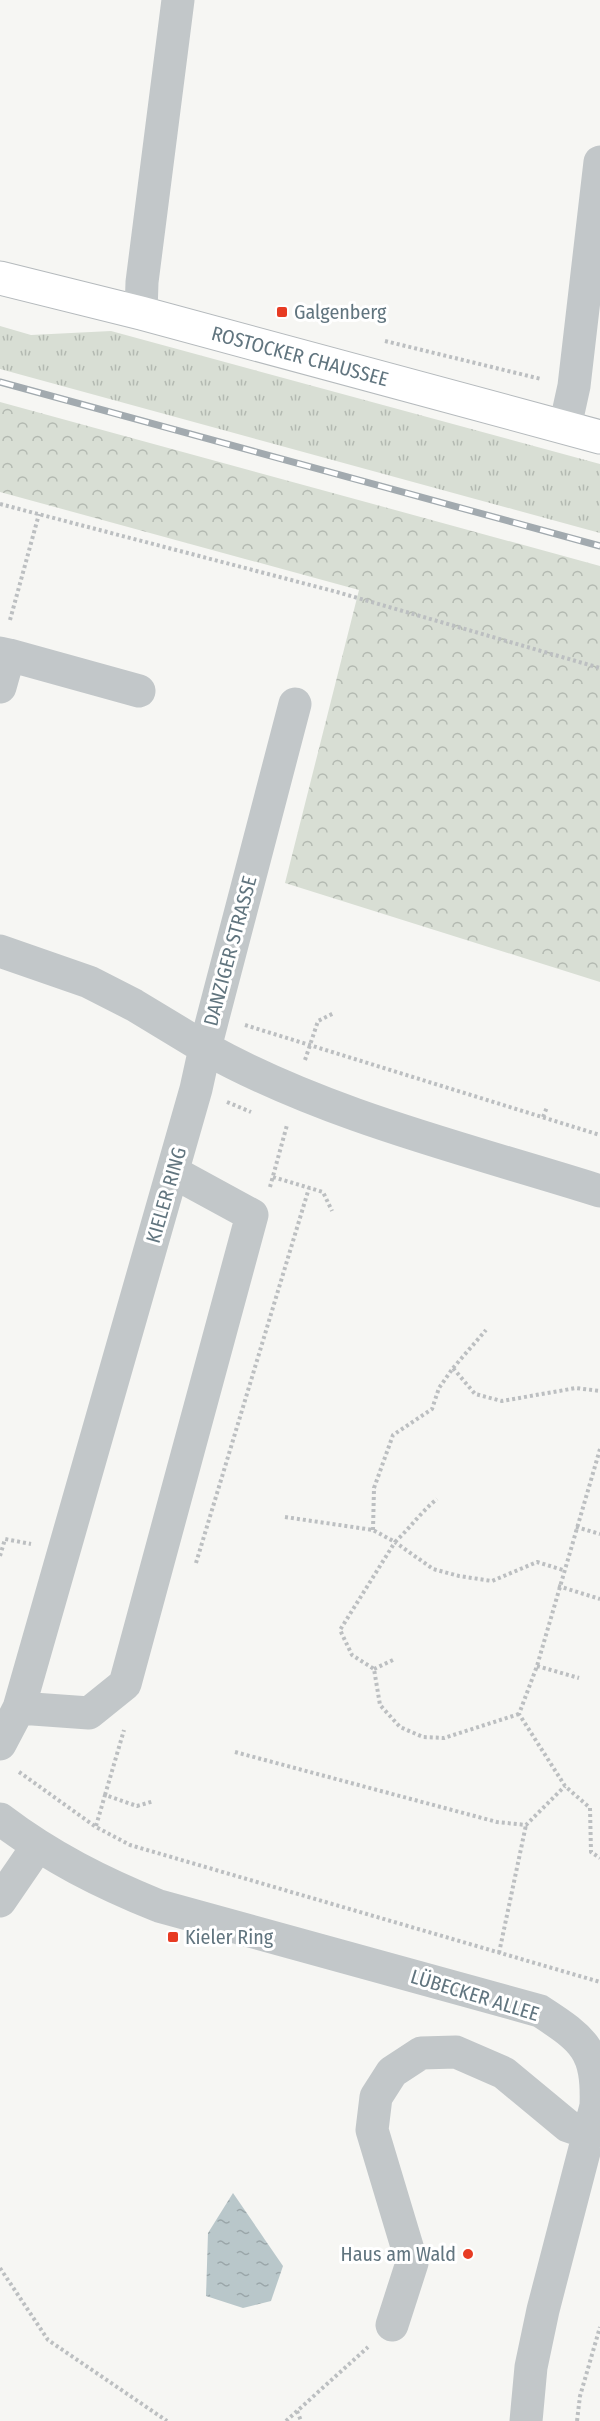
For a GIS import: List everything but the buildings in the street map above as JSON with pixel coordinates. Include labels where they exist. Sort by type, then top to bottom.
[{"type":"main road","name":"ROSTOCKER CHAUSSEE","points":[[0,278],[141,313],[600,437]]},
{"type":"street","points":[[141,313],[142,282],[178,0]]},
{"type":"street","points":[[565,427],[574,386],[600,162]]},
{"type":"street","points":[[0,687],[3,654],[139,691]]},
{"type":"street","name":"DANZIGER STRASSE","points":[[0,951],[89,982],[134,1005],[205,1048],[295,704]]},
{"type":"street","points":[[205,1048],[252,1074],[329,1105],[600,1191]]},
{"type":"street","name":"KIELER RING","points":[[5,1755],[173,1172],[205,1048]]},
{"type":"street","points":[[19,1708],[89,1713],[125,1684],[252,1215],[173,1172]]},
{"type":"street","name":"LÜBECKER ALLEE","points":[[0,1819],[37,1847],[104,1884],[159,1906],[540,2011],[593,2046],[597,2077],[596,2106],[591,2134],[543,2310],[531,2367],[526,2421]]},
{"type":"street","points":[[0,1900],[37,1847]]},
{"type":"street","points":[[392,2325],[412,2263],[372,2130],[376,2097],[392,2072],[421,2053],[456,2052],[504,2073],[568,2126],[591,2134]]},
{"type":"path","points":[[0,504],[337,592],[600,668]]},
{"type":"path","points":[[3,654],[39,514]]},
{"type":"path","points":[[213,1015],[600,1135]]},
{"type":"path","points":[[427,1081],[429,1073]]},
{"type":"path","points":[[543,1117],[547,1107]]},
{"type":"path","points":[[273,1177],[323,1192],[332,1211]]},
{"type":"path","points":[[373,1530],[374,1488],[393,1434],[432,1409],[439,1388],[486,1330]]},
{"type":"path","points":[[453,1368],[475,1394],[502,1401],[576,1388],[600,1391]]},
{"type":"path","points":[[519,1714],[537,1666],[562,1570],[600,1449]]},
{"type":"path","points":[[437,1499],[420,1513],[409,1530],[395,1542],[340,1630],[352,1655],[374,1669],[380,1705],[400,1727],[423,1737],[444,1738],[519,1714]]},
{"type":"path","points":[[285,1517],[373,1530],[395,1542],[433,1569],[459,1576],[492,1581],[537,1562],[562,1570]]},
{"type":"path","points":[[576,1527],[600,1534]]},
{"type":"path","points":[[558,1586],[600,1599]]},
{"type":"path","points":[[374,1669],[395,1659]]},
{"type":"path","points":[[537,1666],[579,1678]]},
{"type":"path","points":[[519,1714],[565,1786],[590,1808],[591,1852],[600,1858]]},
{"type":"path","points":[[235,1752],[496,1822],[526,1825]]},
{"type":"path","points":[[5,1755],[96,1827],[130,1845],[600,1982]]},
{"type":"path","points":[[499,1953],[526,1825],[565,1786]]},
{"type":"path","points":[[96,1827],[105,1796],[137,1806],[154,1801]]},
{"type":"path","points":[[0,2268],[48,2340],[167,2421]]},
{"type":"path","points":[[286,2421],[392,2325]]},
{"type":"path","points":[[576,2421],[579,2396],[600,2327]]},
{"type":"path","points":[[297,2411],[302,2421]]},
{"type":"green space","points":[[0,326],[31,335],[111,331],[600,464],[600,533],[0,369]]},
{"type":"green space","points":[[0,402],[600,566],[600,982],[285,883],[359,590],[0,492]]},
{"type":"water","points":[[233,2193],[283,2266],[271,2301],[243,2308],[206,2296],[208,2233]]},
{"type":"railway","points":[[0,382],[600,546]]},
{"type":"place","name":"Galgenberg","points":[[282,312]]},
{"type":"place","name":"Kieler Ring","points":[[173,1937]]},
{"type":"place","name":"Haus am Wald","points":[[468,2254]]}]
